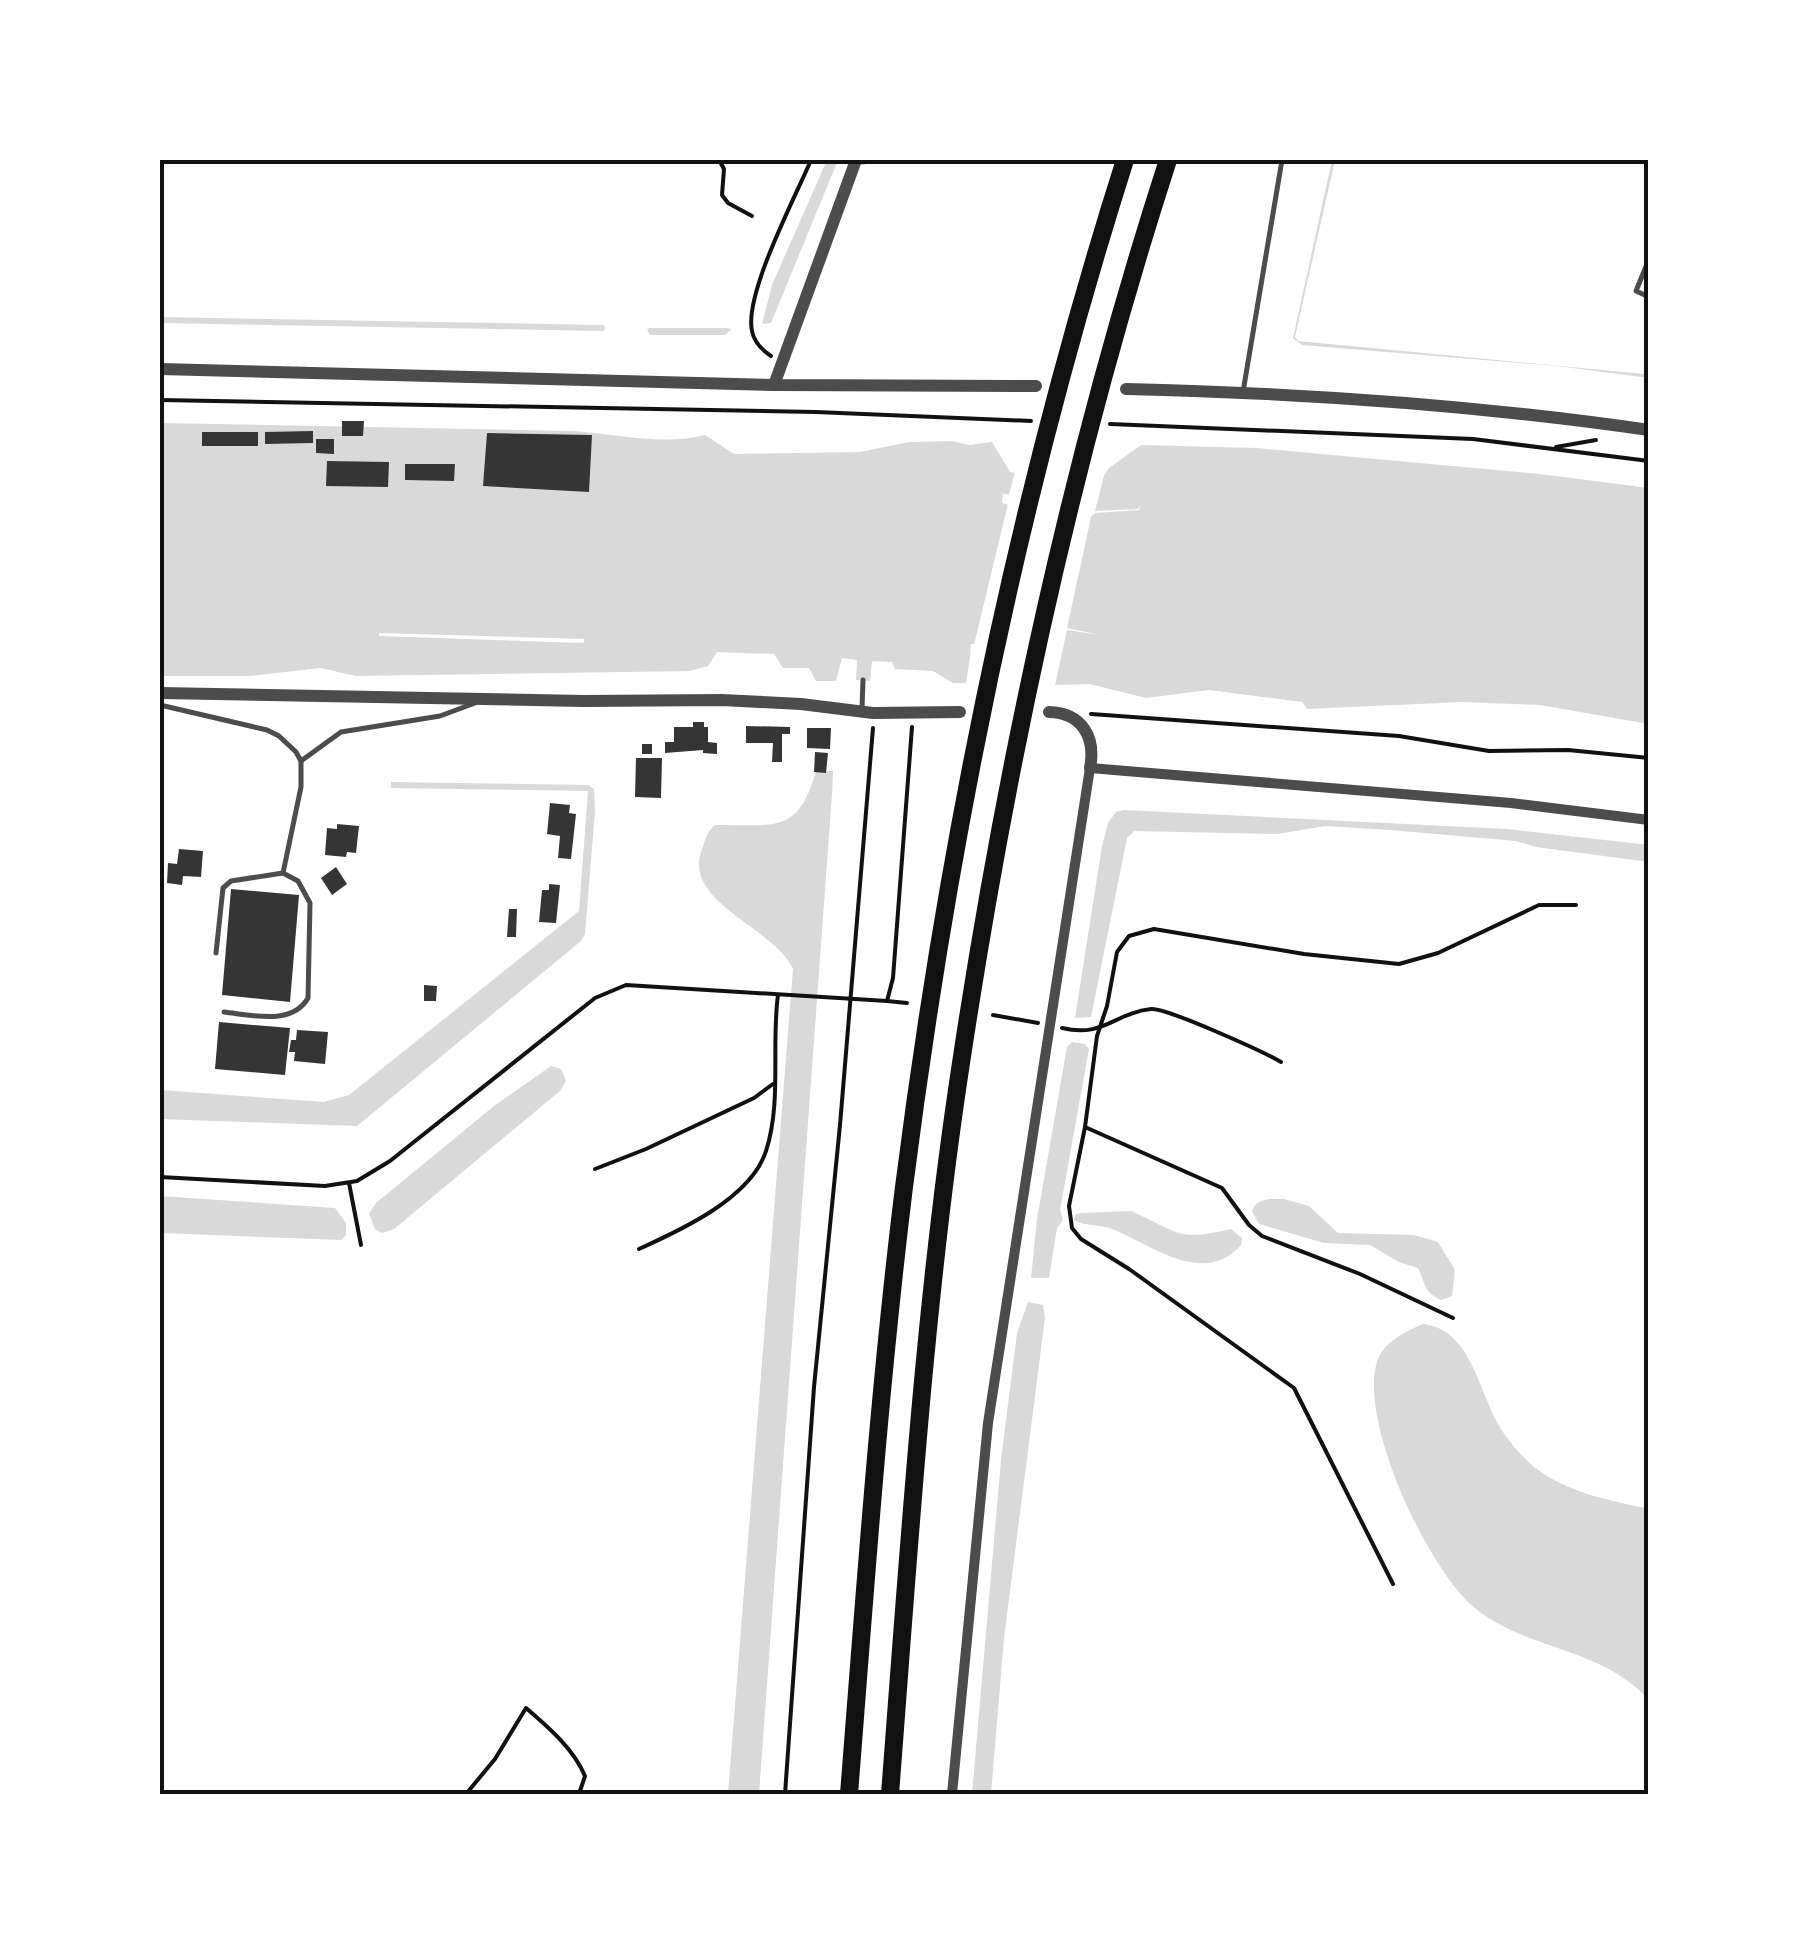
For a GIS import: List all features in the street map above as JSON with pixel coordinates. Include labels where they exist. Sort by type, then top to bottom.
[{"type":"highway","points":[[850,1794],[894,1274],[924,1044],[969,786],[1034,489],[1072,338],[1125,160]]},
{"type":"highway","points":[[890,1794],[935,1270],[960,1064],[1003,819],[1070,502],[1168,160]]},
{"type":"street","points":[[774,385],[856,161]]},
{"type":"street","points":[[160,368],[774,385],[1036,386]]},
{"type":"street","points":[[1126,389],[1243,392],[1512,414],[1649,430]]},
{"type":"street","points":[[160,693],[722,700],[801,704],[868,713],[960,712]]},
{"type":"street","points":[[952,1794],[988,1424],[1092,752],[1089,736],[1072,717],[1049,712]]},
{"type":"street","points":[[1090,768],[1510,803],[1649,820]]},
{"type":"lane","points":[[856,161],[891,160]]},
{"type":"lane","points":[[1243,392],[1282,160]]},
{"type":"lane","points":[[1649,258],[1636,291],[1649,297]]},
{"type":"lane","points":[[863,680],[868,713]]},
{"type":"lane","points":[[302,762],[341,732],[440,716],[482,700]]},
{"type":"lane","points":[[160,705],[267,730],[289,744],[302,762],[301,787],[283,872]]},
{"type":"lane","points":[[216,953],[223,888],[231,881],[283,872],[298,881],[310,903],[308,998],[292,1014],[224,1012]]},
{"type":"path","points":[[720,160],[724,169],[722,195],[728,203],[752,216]]},
{"type":"path","points":[[783,364],[764,352],[755,340],[751,320],[758,284],[811,160]]},
{"type":"path","points":[[160,400],[816,412],[1035,421]]},
{"type":"path","points":[[1095,423],[1474,439],[1649,461]]},
{"type":"path","points":[[1552,448],[1613,440]]},
{"type":"path","points":[[785,1794],[814,1388],[851,999],[868,713]]},
{"type":"path","points":[[1072,717],[1106,713],[1400,736],[1471,749],[1568,750],[1649,758]]},
{"type":"path","points":[[888,1001],[893,978],[912,714]]},
{"type":"path","points":[[1393,1584],[1294,1388],[1076,1234],[1069,1221],[1099,1028],[1108,1006],[1120,946],[1129,936],[1146,929],[1340,960],[1400,964],[1438,953],[1539,905],[1576,904]]},
{"type":"path","points":[[160,1177],[325,1186],[349,1183],[372,1174],[588,1003],[609,990],[634,984],[907,1003]]},
{"type":"path","points":[[639,1249],[690,1223],[748,1182],[762,1162],[768,1145],[774,1084],[778,995]]},
{"type":"path","points":[[993,1015],[1078,1032],[1137,1012],[1163,1009],[1281,1062]]},
{"type":"path","points":[[595,1169],[754,1098],[774,1084]]},
{"type":"path","points":[[1085,1128],[1222,1188],[1248,1225],[1262,1236],[1360,1274],[1453,1318]]},
{"type":"path","points":[[349,1183],[361,1245]]},
{"type":"path","points":[[466,1794],[506,1742],[526,1708],[580,1765],[585,1776],[579,1794]]},
{"type":"shaded area","points":[[827,160],[838,160],[771,323],[762,324],[772,285]]},
{"type":"shaded area","points":[[1332,160],[1295,337],[1298,341],[1644,374],[1649,378],[1557,366],[1302,345],[1293,338]]},
{"type":"shaded area","points":[[649,328],[732,329],[725,335],[650,335]]},
{"type":"shaded area","points":[[160,423],[573,431],[657,439],[705,435],[734,454],[860,452],[909,442],[992,442],[1010,472],[1015,473],[1009,495],[1004,494],[1008,504],[972,644],[966,683],[953,683],[933,671],[895,669],[892,662],[872,661],[870,681],[856,680],[857,660],[842,658],[836,681],[816,681],[809,668],[783,668],[774,654],[717,652],[708,666],[690,671],[356,676],[320,668],[249,676],[160,676]]},
{"type":"shaded area","points":[[1141,445],[1257,448],[1649,488],[1649,724],[1540,705],[1462,702],[1307,709],[1302,702],[1209,690],[1146,698],[1089,684],[1051,685],[996,579],[1097,487],[1109,468]]},
{"type":"shaded area","points":[[816,771],[833,771],[832,794],[759,1794],[728,1794],[793,969],[769,941],[718,901],[699,870],[705,840],[715,825],[780,822],[801,807]]},
{"type":"shaded area","points":[[391,782],[588,785],[594,789],[585,934],[581,941],[357,1126],[160,1119],[160,1090],[324,1102],[349,1095],[579,911],[588,791],[391,788]]},
{"type":"shaded area","points":[[1116,812],[1507,829],[1649,845],[1649,862],[1516,841],[1325,826],[1278,834],[1134,831],[1127,838],[1091,1017],[1075,1018],[1102,846],[1108,823]]},
{"type":"shaded area","points":[[1072,1042],[1085,1044],[1089,1049],[1060,1210],[1063,1220],[1057,1228],[1049,1278],[1031,1278],[1037,1219],[1067,1047]]},
{"type":"shaded area","points":[[551,1066],[561,1069],[566,1081],[560,1091],[394,1229],[382,1233],[375,1229],[369,1214],[376,1203],[494,1106]]},
{"type":"shaded area","points":[[160,1196],[335,1208],[346,1223],[346,1235],[341,1240],[160,1233]]},
{"type":"shaded area","points":[[1284,1199],[1309,1206],[1338,1233],[1414,1235],[1438,1242],[1455,1270],[1452,1296],[1441,1300],[1435,1297],[1418,1268],[1370,1245],[1324,1243],[1259,1224],[1252,1211],[1257,1203]]},
{"type":"shaded area","points":[[1131,1211],[1188,1235],[1231,1229],[1242,1238],[1241,1245],[1226,1257],[1194,1263],[1112,1229],[1074,1220],[1080,1213]]},
{"type":"shaded area","points":[[1028,1302],[1043,1305],[1045,1318],[1004,1638],[991,1794],[972,1794],[1001,1460],[1017,1333]]},
{"type":"shaded area","points":[[1423,1324],[1439,1328],[1462,1348],[1501,1429],[1533,1466],[1574,1489],[1649,1509],[1649,1700],[1610,1669],[1497,1623],[1457,1590],[1438,1563],[1402,1494],[1388,1456],[1374,1388],[1377,1362],[1384,1349]]},
{"type":"pier","points":[[1107,464],[1095,511],[1138,509],[1141,504],[1139,510],[1095,513],[1091,517],[1067,628],[1100,635],[1067,630],[1054,690],[970,685],[965,688],[973,652],[971,644],[975,644],[1008,505],[1002,503],[1003,494],[1009,495],[1016,468],[1095,481]]},
{"type":"pier","points":[[379,636],[584,639],[584,643]]},
{"type":"building","points":[[342,421],[364,421],[363,436],[342,436]]},
{"type":"building","points":[[313,431],[313,443],[265,444],[265,432]]},
{"type":"building","points":[[202,432],[258,432],[258,446],[202,446]]},
{"type":"building","points":[[487,433],[592,435],[589,492],[483,486]]},
{"type":"building","points":[[316,439],[334,439],[334,454],[316,453]]},
{"type":"building","points":[[327,461],[389,462],[388,487],[326,486]]},
{"type":"building","points":[[405,464],[455,464],[454,481],[405,480]]},
{"type":"building","points":[[693,722],[704,722],[704,727],[708,727],[708,742],[717,743],[717,754],[703,750],[665,753],[665,742],[674,742],[674,727],[693,727]]},
{"type":"building","points":[[746,726],[790,727],[790,734],[782,734],[782,762],[772,762],[773,743],[746,743]]},
{"type":"building","points":[[807,728],[831,728],[830,749],[807,748]]},
{"type":"building","points":[[642,744],[652,744],[652,754],[642,754]]},
{"type":"building","points":[[815,752],[828,753],[826,773],[814,772]]},
{"type":"building","points":[[636,758],[662,758],[661,798],[635,797]]},
{"type":"building","points":[[550,803],[570,805],[569,813],[576,814],[571,859],[558,858],[560,836],[547,834]]},
{"type":"building","points":[[337,824],[359,826],[356,853],[347,852],[346,857],[325,855],[327,828],[337,829]]},
{"type":"building","points":[[179,849],[203,851],[201,877],[183,876],[182,885],[167,883],[168,863],[177,864]]},
{"type":"building","points":[[336,867],[347,884],[332,895],[321,878]]},
{"type":"building","points":[[549,884],[560,885],[556,923],[539,922],[542,890],[549,890]]},
{"type":"building","points":[[231,889],[299,895],[290,1002],[222,995]]},
{"type":"building","points":[[509,909],[517,909],[516,937],[507,937]]},
{"type":"building","points":[[424,985],[437,986],[436,1001],[424,1001]]},
{"type":"building","points":[[219,1022],[290,1028],[285,1075],[215,1069]]},
{"type":"building","points":[[297,1030],[328,1032],[325,1064],[294,1061],[295,1052],[289,1052]]},
{"type":"waterway","points":[[160,320],[602,328]]}]
